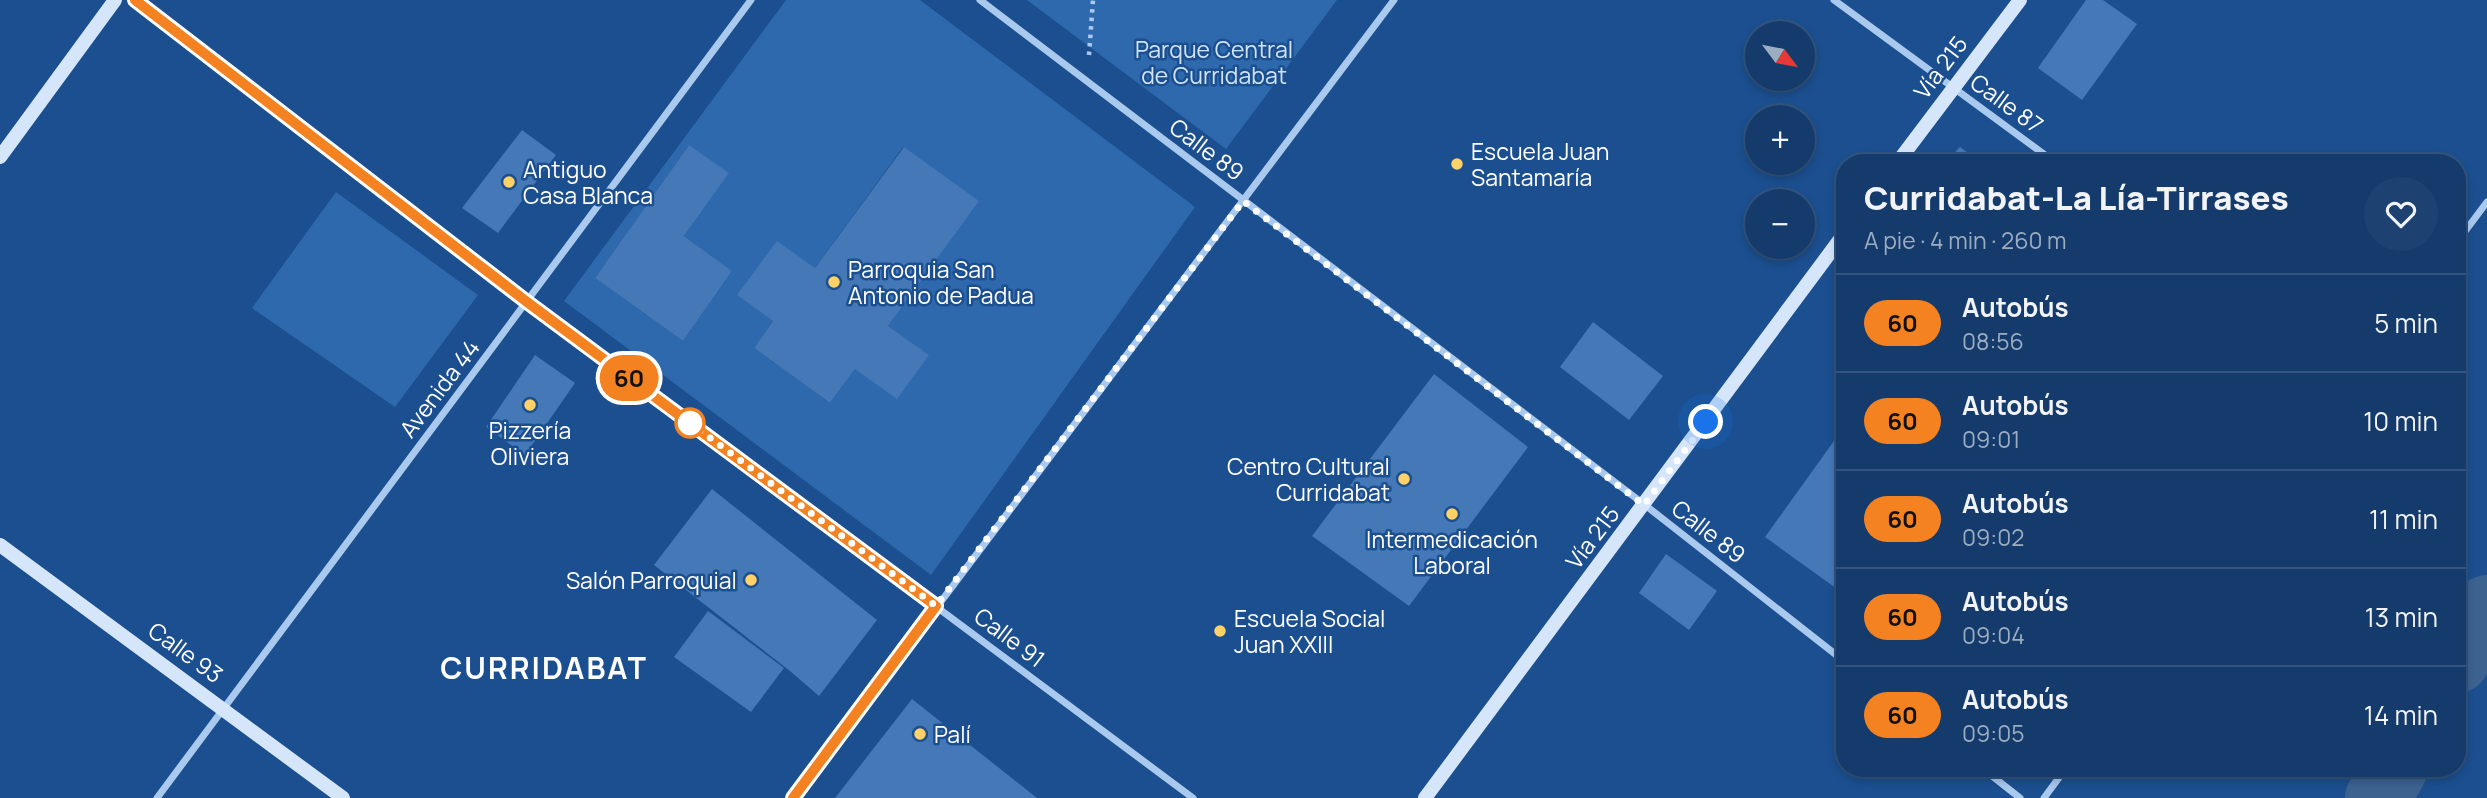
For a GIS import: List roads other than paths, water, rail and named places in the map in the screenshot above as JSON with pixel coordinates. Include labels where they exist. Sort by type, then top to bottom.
[{"type":"main road","points":[[0,156],[115,0]]},
{"type":"main road","name":"Vía 215","points":[[1905,154],[2020,0]]},
{"type":"main road","name":"Vía 215","points":[[1426,798],[1836,245]]},
{"type":"main road","name":"Calle 93","points":[[0,545],[225,708],[343,798]]},
{"type":"street","name":"Calle 91","points":[[135,0],[527,302],[1193,798]]},
{"type":"street","name":"Avenida 44","points":[[158,798],[751,0]]},
{"type":"street","name":"Calle 89","points":[[980,0],[1644,505],[1836,655]]},
{"type":"street","points":[[793,798],[1394,0]]},
{"type":"street","name":"Calle 87","points":[[1834,0],[2044,154]]},
{"type":"street","points":[[2466,230],[2487,202]]},
{"type":"street","points":[[1993,777],[2020,798]]},
{"type":"street","points":[[2044,798],[2059,777]]},
{"type":"waterway","points":[[2466,644],[2487,608]]},
{"type":"waterway","points":[[2378,798],[2390,777]]},
{"type":"place","name":"Escuela Juan Santamaría","points":[[1457,164]]},
{"type":"place","name":"Antiguo Casa Blanca","points":[[509,182]]},
{"type":"place","name":"Parroquia San Antonio de Padua","points":[[834,282]]},
{"type":"place","name":"Pizzería Oliviera","points":[[530,405]]},
{"type":"place","name":"Centro Cultural Curridabat","points":[[1404,479]]},
{"type":"place","name":"Intermedicación Laboral","points":[[1452,514]]},
{"type":"place","name":"Salón Parroquial","points":[[751,580]]},
{"type":"place","name":"Escuela Social Juan XXIII","points":[[1220,631]]},
{"type":"place","name":"Palí","points":[[920,734]]},
{"type":"district","name":"CURRIDABAT","points":[[544,667]]},
{"type":"park label","name":"Parque Central de Curridabat","points":[[1214,62]]}]
